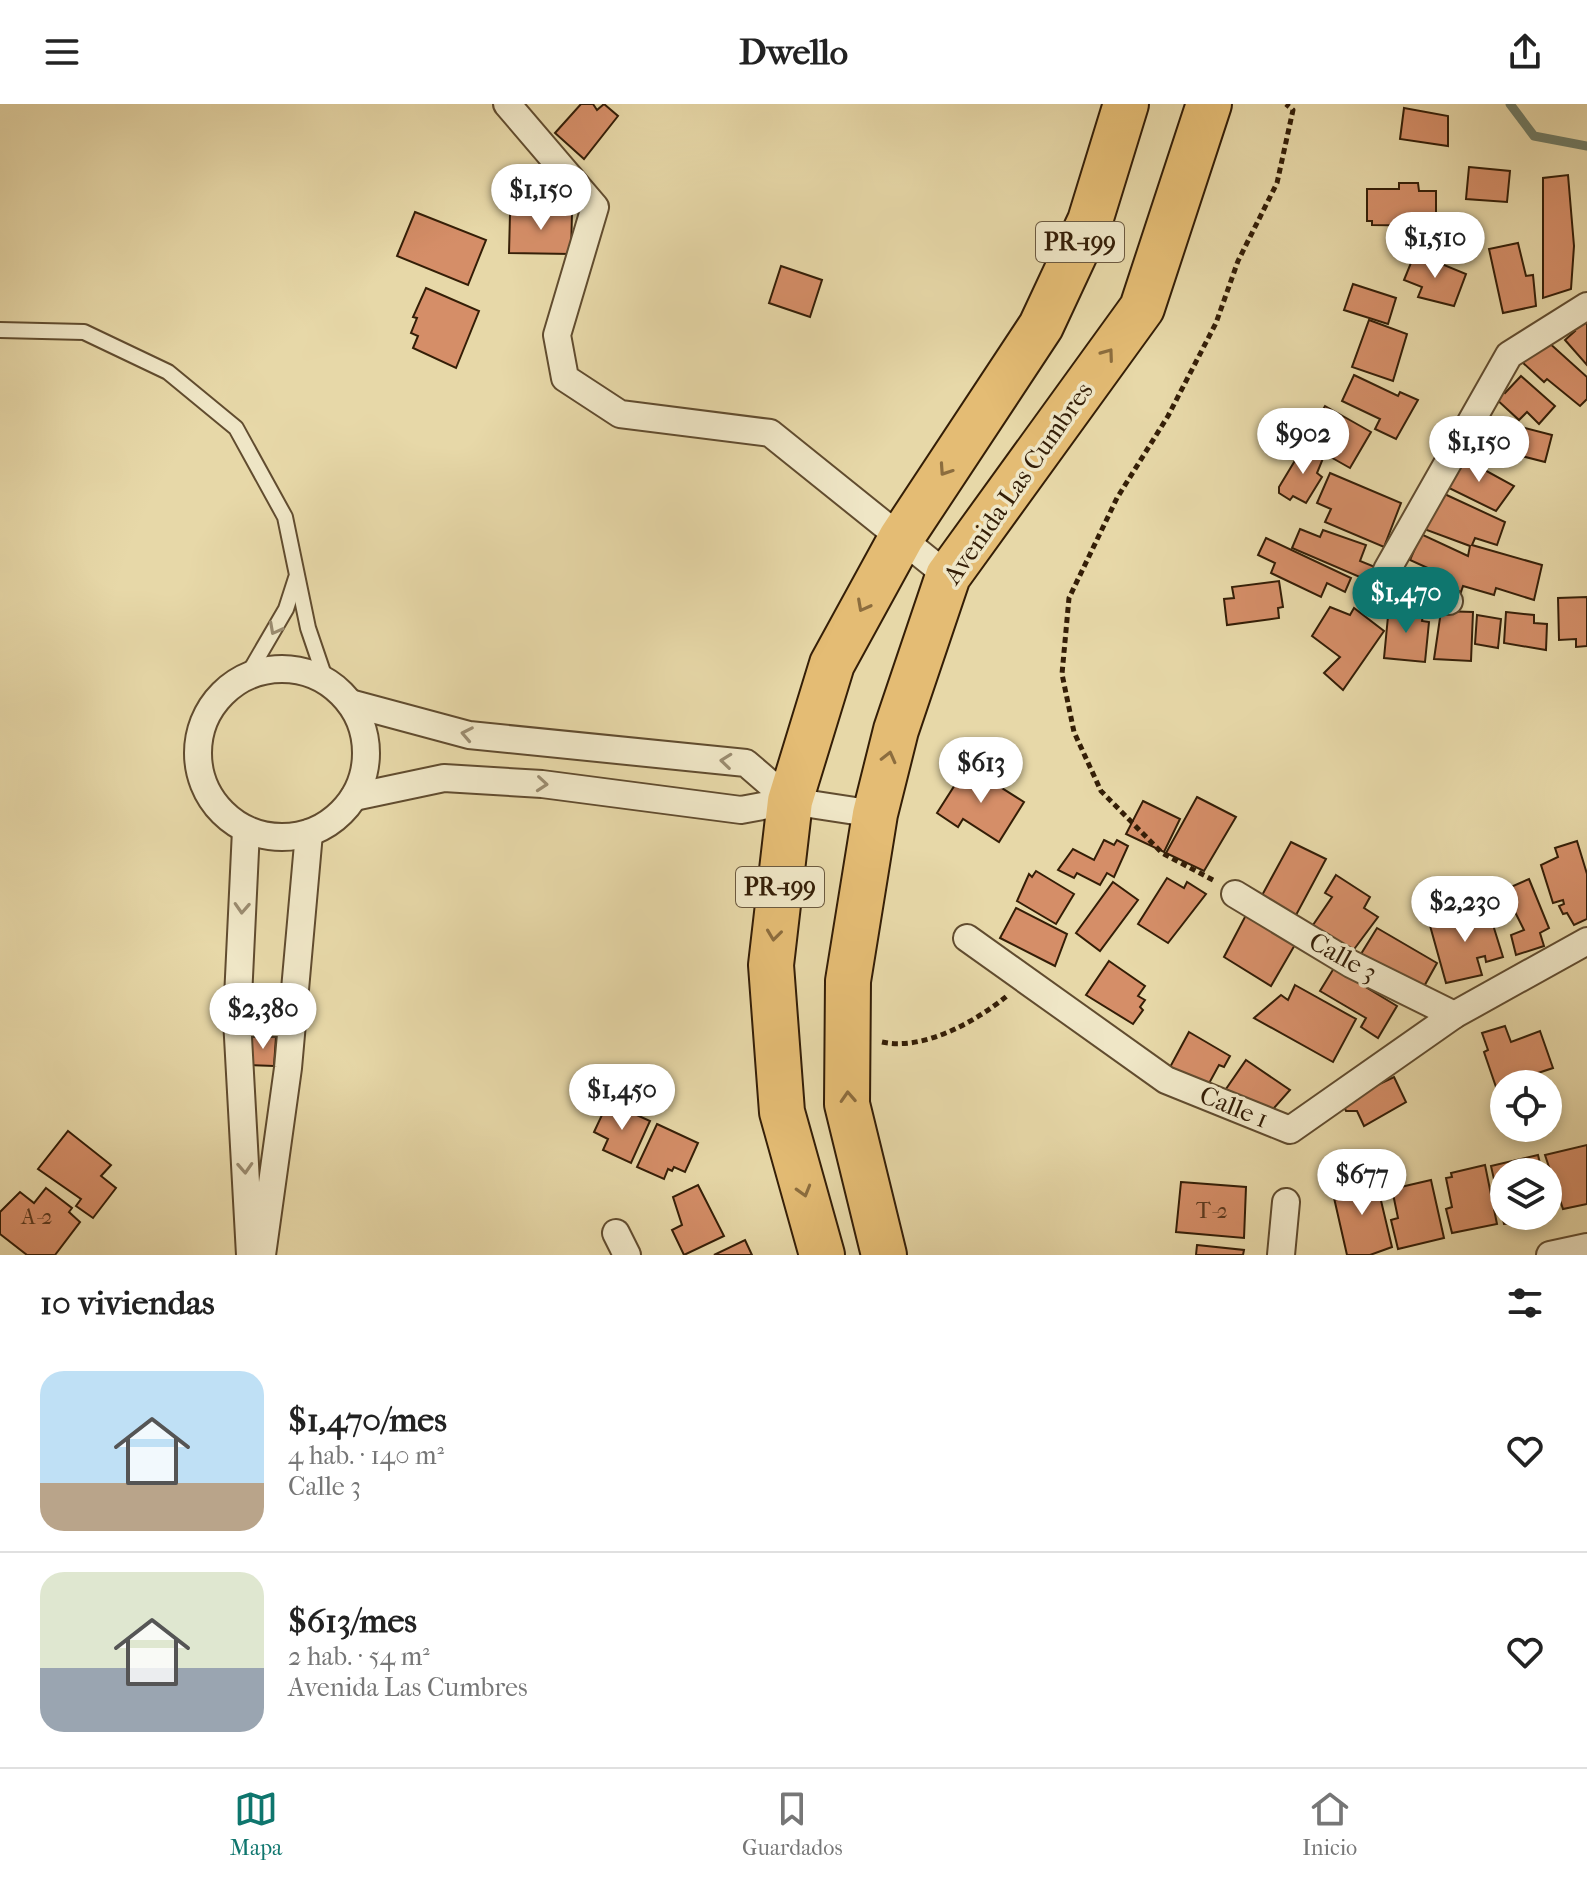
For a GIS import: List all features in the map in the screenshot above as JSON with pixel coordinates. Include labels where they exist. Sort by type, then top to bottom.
[{"type":"highway","points":[[1107,157],[1117,104]]},
{"type":"highway","name":"PR-199","points":[[822,1255],[782,1112],[771,965],[790,801],[832,664],[901,538],[1041,326],[1090,221],[1107,157],[1126,104]]},
{"type":"highway","name":"Avenida Las Cumbres","points":[[884,1255],[847,1104],[848,981],[875,814],[896,730],[948,576],[1142,308],[1209,104]]},
{"type":"highway","points":[[1158,258],[1230,104]]},
{"type":"street","points":[[507,104],[595,207],[557,335],[565,378],[620,414],[770,433],[948,576]]},
{"type":"street","points":[[1449,601],[1404,592],[1387,570],[1509,355],[1587,306]]},
{"type":"street","points":[[274,670],[301,671],[326,681],[350,703],[361,725],[366,750],[363,774],[354,797],[335,819],[309,833],[288,838],[246,830],[224,814],[207,792],[199,766],[199,739],[208,713],[224,692],[247,676],[274,670]]},
{"type":"street","points":[[350,703],[469,735],[746,763],[790,801]]},
{"type":"street","points":[[354,797],[444,778],[542,784],[741,810],[790,801],[875,814]]},
{"type":"street","points":[[246,830],[237,1023],[250,1255]]},
{"type":"street","points":[[262,1255],[292,1023],[309,833]]},
{"type":"street","name":"Calle 3","points":[[1224,887],[1351,964],[1454,1015]]},
{"type":"street","name":"Calle 1","points":[[967,938],[1166,1080],[1290,1130],[1454,1015],[1587,941]]},
{"type":"street","points":[[237,1023],[292,1023]]},
{"type":"street","points":[[1281,1255],[1286,1202]]},
{"type":"street","points":[[1555,1254],[1587,1247]]},
{"type":"lane","points":[[0,330],[84,332],[168,372],[236,428],[285,517],[296,578],[326,681]]},
{"type":"lane","points":[[247,676],[286,609],[296,578]]},
{"type":"path","points":[[1224,887],[1162,853],[1101,791],[1074,732],[1062,674],[1069,598],[1117,498],[1168,416],[1216,323],[1238,261],[1277,183],[1293,110],[1286,104]]},
{"type":"path","points":[[848,1035],[901,1046],[939,1035],[993,1007],[1027,980]]},
{"type":"building","points":[[581,104],[593,104],[597,110],[604,104],[618,116],[584,159],[555,133]]},
{"type":"building","points":[[1404,108],[1448,116],[1448,146],[1400,139]]},
{"type":"building","points":[[1469,167],[1510,171],[1507,202],[1466,199]]},
{"type":"building","points":[[1568,175],[1574,246],[1571,289],[1543,298],[1543,178]]},
{"type":"building","points":[[1399,183],[1418,183],[1419,191],[1436,191],[1436,226],[1372,225],[1372,221],[1367,221],[1367,189],[1399,189]]},
{"type":"building","points":[[515,210],[572,212],[571,254],[509,253],[510,214],[515,214]]},
{"type":"building","points":[[415,212],[486,240],[468,285],[397,256]]},
{"type":"building","points":[[1518,243],[1526,276],[1533,275],[1536,306],[1503,313],[1489,249]]},
{"type":"building","points":[[1415,253],[1466,274],[1454,306],[1418,297],[1422,287],[1404,280]]},
{"type":"building","points":[[781,266],[822,280],[810,317],[769,303]]},
{"type":"building","points":[[1353,284],[1396,298],[1388,324],[1344,310]]},
{"type":"building","points":[[426,288],[479,311],[456,368],[413,348],[418,336],[411,333],[417,318],[413,317]]},
{"type":"building","points":[[1587,319],[1587,365],[1565,340],[1575,331],[1573,328]]},
{"type":"building","points":[[1369,320],[1407,334],[1393,381],[1352,367]]},
{"type":"building","points":[[1547,341],[1587,377],[1587,399],[1580,406],[1547,379],[1544,382],[1521,361]]},
{"type":"building","points":[[1354,375],[1398,396],[1400,392],[1418,400],[1396,439],[1375,429],[1380,419],[1342,401]]},
{"type":"building","points":[[1521,376],[1555,406],[1539,424],[1527,412],[1519,420],[1495,398],[1502,390],[1505,393]]},
{"type":"building","points":[[1325,406],[1371,432],[1350,468],[1304,442]]},
{"type":"building","points":[[1509,424],[1552,435],[1545,462],[1502,451]]},
{"type":"building","points":[[1305,444],[1324,456],[1317,473],[1322,477],[1306,503],[1293,496],[1290,500],[1279,493],[1279,487]]},
{"type":"building","points":[[1462,453],[1472,457],[1470,462],[1514,486],[1496,511],[1447,487]]},
{"type":"building","points":[[1330,473],[1401,503],[1384,547],[1325,522],[1331,509],[1317,503]]},
{"type":"building","points":[[1438,491],[1505,522],[1497,545],[1475,538],[1472,545],[1542,565],[1534,600],[1496,588],[1494,595],[1463,586],[1461,592],[1444,586],[1445,582],[1428,573],[1430,569],[1410,560],[1421,534],[1468,556],[1470,546],[1424,529]]},
{"type":"building","points":[[1300,529],[1320,537],[1323,530],[1366,545],[1360,561],[1375,567],[1369,581],[1292,548]]},
{"type":"building","points":[[1266,538],[1351,578],[1345,592],[1327,583],[1321,597],[1271,573],[1275,563],[1258,555]]},
{"type":"building","points":[[1279,581],[1283,607],[1278,608],[1279,618],[1227,625],[1224,599],[1234,598],[1232,587]]},
{"type":"building","points":[[1587,597],[1587,646],[1576,647],[1576,639],[1559,640],[1558,598]]},
{"type":"building","points":[[1389,606],[1424,610],[1422,621],[1429,622],[1425,662],[1384,658]]},
{"type":"building","points":[[1330,607],[1350,615],[1354,608],[1384,631],[1343,690],[1324,673],[1340,657],[1312,636]]},
{"type":"building","points":[[1441,611],[1473,612],[1471,661],[1434,659]]},
{"type":"building","points":[[1506,612],[1534,615],[1534,623],[1547,624],[1546,650],[1504,643]]},
{"type":"building","points":[[1477,615],[1501,619],[1498,648],[1475,644]]},
{"type":"building","points":[[967,766],[1024,802],[999,842],[963,819],[958,827],[937,813]]},
{"type":"building","points":[[1197,797],[1236,817],[1204,871],[1166,853]]},
{"type":"building","points":[[1143,801],[1180,819],[1164,852],[1126,834]]},
{"type":"building","points":[[1104,840],[1114,845],[1117,840],[1128,846],[1114,877],[1107,873],[1100,885],[1077,873],[1074,878],[1058,870],[1073,849],[1094,860]]},
{"type":"building","points":[[1577,841],[1587,874],[1587,919],[1574,925],[1559,906],[1564,904],[1563,900],[1553,903],[1541,865],[1558,857],[1555,848]]},
{"type":"building","points":[[1291,842],[1326,859],[1295,917],[1260,899]]},
{"type":"building","points":[[1036,871],[1074,894],[1056,924],[1017,901],[1029,874],[1032,877]]},
{"type":"building","points":[[1336,875],[1370,897],[1364,908],[1378,917],[1352,952],[1313,925],[1332,897],[1325,893]]},
{"type":"building","points":[[1167,878],[1184,888],[1187,882],[1206,894],[1168,943],[1138,924]]},
{"type":"building","points":[[1529,879],[1549,928],[1540,933],[1544,946],[1516,955],[1511,935],[1524,930],[1504,890]]},
{"type":"building","points":[[1113,882],[1138,900],[1100,951],[1076,933]]},
{"type":"building","points":[[1477,906],[1480,914],[1489,912],[1503,957],[1486,962],[1485,956],[1477,958],[1482,975],[1446,983],[1429,922],[1464,915],[1463,910]]},
{"type":"building","points":[[1016,908],[1067,934],[1055,966],[1000,938]]},
{"type":"building","points":[[1246,915],[1296,943],[1271,986],[1224,957]]},
{"type":"building","points":[[1377,928],[1437,963],[1422,990],[1361,954]]},
{"type":"building","points":[[1109,961],[1145,986],[1138,996],[1145,1000],[1140,1007],[1143,1010],[1133,1024],[1086,995]]},
{"type":"building","points":[[1334,968],[1397,1006],[1378,1038],[1361,1027],[1366,1018],[1320,991]]},
{"type":"building","points":[[1295,985],[1356,1019],[1333,1062],[1254,1018],[1281,995],[1288,1000]]},
{"type":"building","points":[[1505,1026],[1511,1042],[1540,1031],[1553,1068],[1490,1070],[1482,1033]]},
{"type":"building","points":[[1189,1032],[1230,1056],[1224,1067],[1219,1065],[1206,1089],[1169,1069]]},
{"type":"building","points":[[252,1035],[276,1037],[274,1066],[250,1065]]},
{"type":"building","points":[[1246,1060],[1290,1090],[1266,1117],[1226,1089]]},
{"type":"building","points":[[1394,1077],[1406,1102],[1364,1126],[1357,1111],[1346,1111],[1342,1102]]},
{"type":"building","points":[[608,1102],[650,1121],[631,1163],[603,1150],[608,1139],[594,1132]]},
{"type":"building","points":[[657,1124],[698,1143],[685,1172],[674,1167],[672,1171],[668,1169],[664,1179],[637,1167]]},
{"type":"building","points":[[68,1131],[111,1165],[101,1176],[116,1188],[93,1218],[76,1206],[81,1199],[38,1169]]},
{"type":"building","points":[[1587,1145],[1587,1204],[1563,1209],[1562,1158],[1546,1158],[1545,1155]]},
{"type":"building","points":[[1485,1165],[1490,1190],[1490,1225],[1452,1233],[1446,1209],[1452,1207],[1446,1178],[1452,1177],[1451,1173]]},
{"type":"building","points":[[1374,1171],[1392,1247],[1370,1255],[1347,1255],[1332,1189],[1362,1183],[1360,1174]]},
{"type":"building","points":[[1431,1180],[1444,1238],[1398,1249],[1391,1220],[1398,1218],[1392,1189]]},
{"type":"building","points":[[1181,1182],[1246,1187],[1244,1238],[1176,1232]]},
{"type":"building","points":[[698,1185],[724,1236],[684,1255],[672,1230],[682,1225],[673,1197]]},
{"type":"building","points":[[46,1188],[72,1208],[69,1212],[80,1222],[55,1255],[27,1255],[0,1234],[0,1212],[20,1192],[34,1203]]},
{"type":"building","points":[[745,1240],[752,1255],[714,1255]]},
{"type":"building","points":[[1197,1245],[1244,1250],[1243,1255],[1196,1255]]},
{"type":"waterway","points":[[1510,104],[1534,136],[1587,146]]}]
